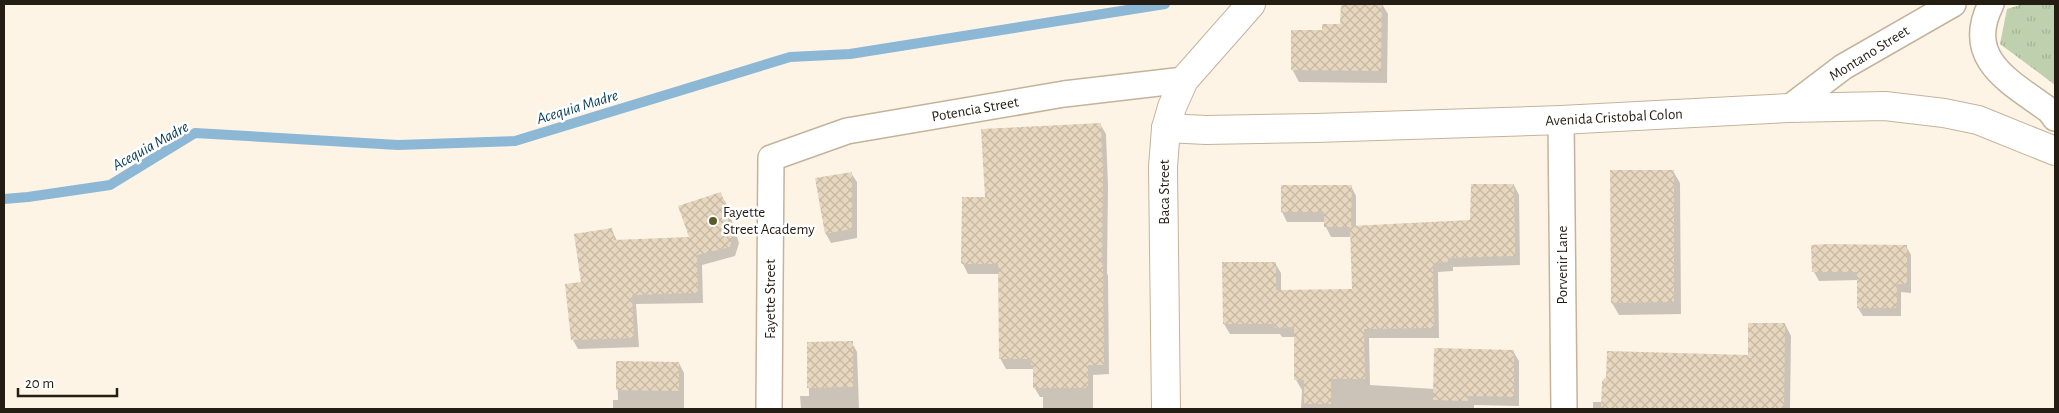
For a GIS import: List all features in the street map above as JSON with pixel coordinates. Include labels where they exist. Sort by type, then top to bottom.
[{"type":"street","name":"Baca Street","points":[[1166,409],[1163,167],[1166,128],[1172,107],[1184,80],[1251,4]]},
{"type":"street","name":"Montano Street","points":[[1789,108],[1843,67],[1953,4]]},
{"type":"street","points":[[1991,4],[1983,20],[1982,37],[1986,56],[2002,74],[2055,118]]},
{"type":"street","name":"Potencia Street","points":[[771,158],[847,130],[1064,94],[1184,80]]},
{"type":"street","name":"Avenida Cristobal Colon","points":[[1166,128],[1206,130],[1316,128],[1562,120],[1789,108],[1885,106],[1944,113],[1978,120],[2055,151]]},
{"type":"street","name":"Porvenir Lane","points":[[1562,120],[1564,409]]},
{"type":"street","name":"Fayette Street","points":[[769,409],[771,158]]},
{"type":"green space","points":[[2023,4],[2055,4],[2055,85],[2000,44],[2007,9]]},
{"type":"building","points":[[1341,4],[1382,4],[1381,71],[1291,70],[1291,30],[1322,30],[1322,24],[1340,24]]},
{"type":"building","points":[[1101,123],[1104,365],[1088,365],[1088,388],[1033,388],[1033,365],[1031,365],[1031,359],[999,359],[998,264],[961,264],[962,197],[985,197],[981,129]]},
{"type":"building","points":[[1610,170],[1674,170],[1674,302],[1611,303]]},
{"type":"building","points":[[852,172],[852,229],[825,234],[815,178]]},
{"type":"building","points":[[1471,184],[1514,184],[1515,256],[1448,258],[1448,262],[1433,263],[1434,328],[1364,329],[1365,379],[1331,379],[1331,404],[1304,404],[1304,380],[1294,380],[1294,327],[1275,328],[1275,324],[1223,324],[1222,262],[1276,262],[1276,290],[1352,289],[1350,227],[1324,227],[1324,212],[1281,212],[1281,185],[1352,185],[1351,226],[1470,220]]},
{"type":"building","points":[[721,192],[734,232],[730,247],[697,255],[698,293],[632,295],[634,338],[571,340],[565,284],[581,282],[574,234],[612,228],[614,240],[689,237],[678,206]]},
{"type":"building","points":[[1811,245],[1907,245],[1907,284],[1897,284],[1897,308],[1857,308],[1857,272],[1812,272]]},
{"type":"building","points":[[1748,323],[1785,323],[1784,409],[1601,409],[1602,381],[1606,377],[1607,351],[1748,355]]},
{"type":"building","points":[[853,341],[853,387],[807,388],[807,342]]},
{"type":"building","points":[[1434,348],[1514,350],[1514,397],[1468,396],[1468,401],[1433,400]]},
{"type":"building","points":[[616,361],[679,362],[679,391],[616,390]]},
{"type":"waterway","name":"Acequia Madre","points":[[4,199],[110,185],[195,133],[398,145],[515,141],[790,57],[850,54],[1165,4]]},
{"type":"place","name":"Fayette Street Academy","points":[[713,221]]}]
